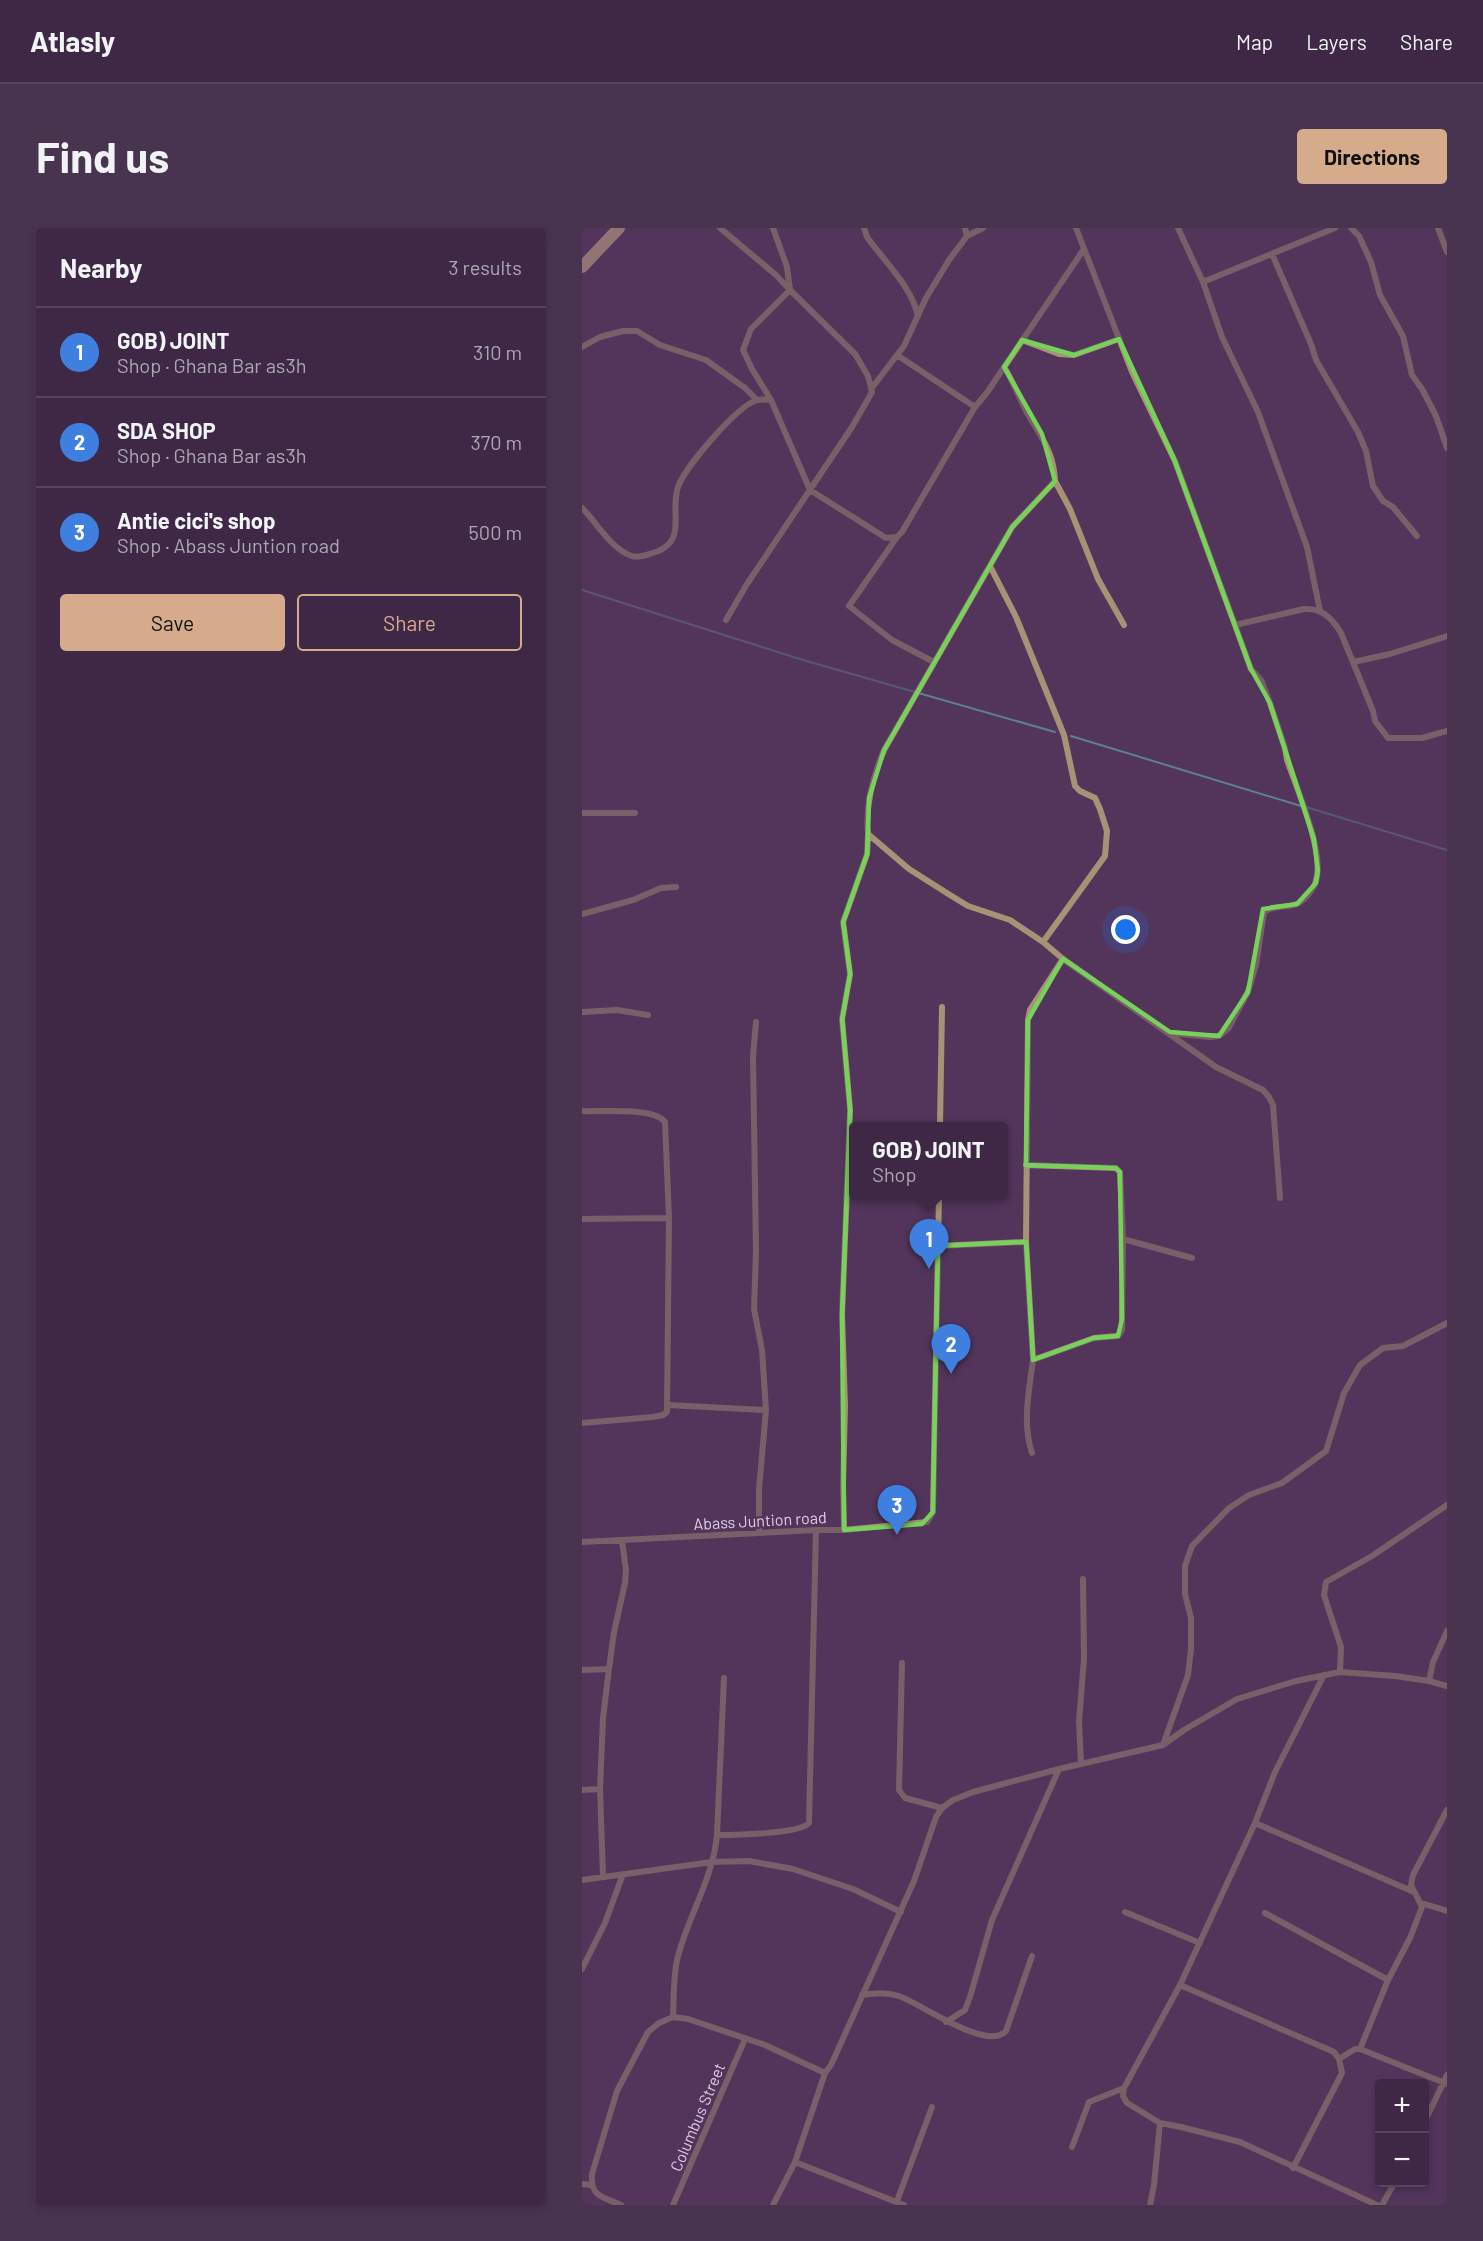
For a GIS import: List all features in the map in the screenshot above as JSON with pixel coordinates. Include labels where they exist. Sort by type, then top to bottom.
[{"type":"street","points":[[582,267],[619,228]]},
{"type":"street","points":[[720,228],[776,275],[855,354],[868,376],[871,389]]},
{"type":"street","points":[[773,228],[787,267],[790,290]]},
{"type":"street","points":[[864,228],[867,237],[915,304],[918,318]]},
{"type":"street","points":[[965,228],[967,236]]},
{"type":"street","points":[[726,620],[747,584],[865,406],[871,389],[904,346],[926,298],[949,260],[967,236],[983,228]]},
{"type":"street","points":[[1076,228],[1132,372],[1175,461],[1251,669],[1261,680],[1270,703],[1314,839],[1318,871],[1316,883],[1308,896],[1297,904],[1268,908],[1264,912],[1260,943],[1248,992],[1228,1029],[1219,1036],[1210,1037],[1170,1032]]},
{"type":"street","points":[[1178,228],[1203,282],[1222,337],[1261,420],[1307,547],[1320,611]]},
{"type":"street","points":[[1203,282],[1335,228]]},
{"type":"street","points":[[1351,228],[1359,236],[1371,262],[1380,295],[1403,336],[1412,375],[1422,388],[1436,416],[1447,448]]},
{"type":"street","points":[[1438,228],[1446,244],[1447,252]]},
{"type":"street","points":[[934,662],[892,640],[849,606],[902,532],[975,407],[1084,249]]},
{"type":"street","points":[[1272,254],[1316,360],[1358,432],[1366,451],[1373,486],[1383,501],[1392,507],[1417,536]]},
{"type":"street","points":[[790,290],[751,329],[743,350],[771,400],[810,490],[886,538],[897,537]]},
{"type":"street","points":[[582,347],[600,337],[623,331],[637,331],[660,345],[706,360],[745,388],[757,400]]},
{"type":"street","points":[[1022,340],[1059,354],[1074,355],[1119,339]]},
{"type":"street","points":[[897,355],[975,407]]},
{"type":"street","points":[[1004,368],[1026,410],[1042,434],[1052,458],[1055,481],[1070,509],[1098,579],[1124,625]]},
{"type":"street","points":[[582,508],[624,553],[635,557],[658,551],[669,545],[675,530],[675,497],[682,478],[720,430],[757,400],[771,400]]},
{"type":"street","points":[[850,1122],[842,1019],[850,974],[843,922],[867,854],[869,798],[876,768],[915,695],[1012,527],[1055,481]]},
{"type":"street","points":[[990,566],[1016,617],[1064,735],[1076,786],[1080,791],[1095,798],[1107,831],[1105,856],[1043,942]]},
{"type":"street","points":[[1235,625],[1304,609],[1320,611],[1335,622],[1373,711],[1375,721],[1388,738],[1422,738],[1447,731]]},
{"type":"street","points":[[1353,662],[1390,654],[1447,636]]},
{"type":"street","points":[[582,813],[635,813]]},
{"type":"street","points":[[868,834],[909,869],[968,906],[1010,920],[1216,1066],[1263,1090],[1273,1105],[1280,1198]]},
{"type":"street","points":[[582,914],[633,900],[661,888],[676,887]]},
{"type":"street","points":[[1032,1454],[1028,1442],[1026,1412],[1034,1360],[1026,1242],[1028,1020],[1030,1010],[1063,959]]},
{"type":"street","points":[[940,1122],[942,1006]]},
{"type":"street","points":[[582,1012],[617,1010],[648,1015]]},
{"type":"street","points":[[756,1022],[753,1056],[756,1239],[754,1309],[762,1350],[766,1410],[759,1489],[759,1533]]},
{"type":"street","points":[[582,1111],[647,1113],[663,1119],[665,1122],[669,1218],[667,1412],[663,1415],[582,1422]]},
{"type":"street","points":[[844,1530],[845,1406],[842,1314],[849,1136]]},
{"type":"street","points":[[1026,1165],[1116,1168],[1120,1172],[1123,1239],[1122,1330],[1118,1336],[1094,1338],[1034,1360]]},
{"type":"street","points":[[939,1200],[938,1246],[1026,1242]]},
{"type":"street","points":[[582,1219],[669,1218]]},
{"type":"street","points":[[1123,1239],[1192,1258]]},
{"type":"street","name":"Abass Juntion road","points":[[582,1542],[844,1530],[927,1522],[933,1512],[938,1246]]},
{"type":"street","points":[[1163,1745],[1188,1675],[1191,1618],[1185,1594],[1185,1566],[1192,1546],[1229,1508],[1249,1495],[1282,1484],[1326,1451],[1344,1394],[1360,1365],[1383,1348],[1403,1346],[1447,1323]]},
{"type":"street","points":[[668,1405],[766,1410]]},
{"type":"street","points":[[1340,1671],[1341,1647],[1324,1595],[1326,1582],[1372,1556],[1447,1505]]},
{"type":"street","points":[[717,1835],[787,1830],[806,1827],[809,1823],[816,1530]]},
{"type":"street","points":[[603,1876],[600,1789],[603,1718],[614,1632],[625,1583],[626,1570],[622,1541]]},
{"type":"street","points":[[1081,1764],[1079,1721],[1084,1659],[1083,1579]]},
{"type":"street","points":[[1429,1681],[1433,1662],[1447,1631]]},
{"type":"street","points":[[902,1663],[898,1790],[905,1798],[942,1808]]},
{"type":"street","points":[[582,1670],[609,1669]]},
{"type":"street","points":[[773,2205],[795,2162],[825,2073],[831,2065],[901,1912],[936,1817],[942,1808],[953,1800],[973,1792],[1163,1745],[1189,1726],[1237,1699],[1296,1681],[1340,1671],[1429,1681],[1447,1686]]},
{"type":"street","points":[[1324,1675],[1275,1772],[1256,1823],[1180,1985],[1124,2088],[1123,2096],[1126,2103],[1160,2123],[1239,2142],[1379,2205],[1392,2187]]},
{"type":"street","points":[[673,2017],[677,1958],[702,1895],[717,1835],[724,1678]]},
{"type":"street","points":[[946,2022],[965,2010],[992,1920],[1059,1769]]},
{"type":"street","points":[[582,1790],[600,1789]]},
{"type":"street","points":[[1360,2049],[1388,1980],[1410,1938],[1422,1907],[1411,1881],[1413,1875],[1447,1810]]},
{"type":"street","points":[[1256,1823],[1415,1892]]},
{"type":"street","points":[[582,1881],[603,1876],[712,1862],[749,1862],[793,1869],[853,1889],[901,1912]]},
{"type":"street","points":[[582,1967],[605,1923],[623,1874]]},
{"type":"street","points":[[1421,1903],[1447,1911]]},
{"type":"street","points":[[1125,1912],[1200,1943]]},
{"type":"street","points":[[1265,1913],[1388,1980]]},
{"type":"street","points":[[862,1995],[882,1992],[901,1996],[946,2022],[992,2037],[1002,2036],[1006,2031],[1032,1956]]},
{"type":"street","points":[[1180,1985],[1334,2052],[1340,2059],[1342,2073],[1293,2168]]},
{"type":"street","points":[[621,2205],[597,2195],[591,2185],[592,2174],[617,2091],[648,2032],[659,2022],[673,2017],[688,2019],[765,2045],[825,2073]]},
{"type":"street","name":"Columbus Street","points":[[673,2205],[745,2040]]},
{"type":"street","points":[[1340,2059],[1355,2049],[1360,2049],[1445,2083]]},
{"type":"street","points":[[1429,2115],[1447,2075]]},
{"type":"street","points":[[1072,2147],[1089,2102],[1124,2088]]},
{"type":"street","points":[[897,2201],[932,2107]]},
{"type":"street","points":[[1150,2205],[1160,2123]]},
{"type":"street","points":[[795,2162],[904,2205]]},
{"type":"street","points":[[582,2184],[591,2185]]},
{"type":"highlighted area","points":[[1119,339],[1175,461],[1251,669],[1270,703],[1314,839],[1318,871],[1316,883],[1297,904],[1263,909],[1248,992],[1219,1036],[1170,1032],[1063,959],[1028,1020],[1026,1165],[1116,1168],[1120,1172],[1122,1319],[1118,1336],[1094,1338],[1033,1360],[1026,1242],[938,1246],[933,1512],[922,1524],[844,1530],[842,1314],[850,1110],[842,1019],[850,974],[843,922],[867,854],[869,798],[884,750],[1012,527],[1055,481],[1042,434],[1004,367],[1022,340],[1074,355]]},
{"type":"waterway","points":[[582,590],[803,660],[1055,732]]},
{"type":"waterway","points":[[1071,736],[1301,806]]},
{"type":"waterway","points":[[1306,807],[1447,850]]},
{"type":"place","name":"GOB) JOINT","points":[[929,1269]]},
{"type":"place","name":"SDA SHOP","points":[[951,1374]]},
{"type":"place","name":"Antie cici's shop","points":[[897,1535]]}]
